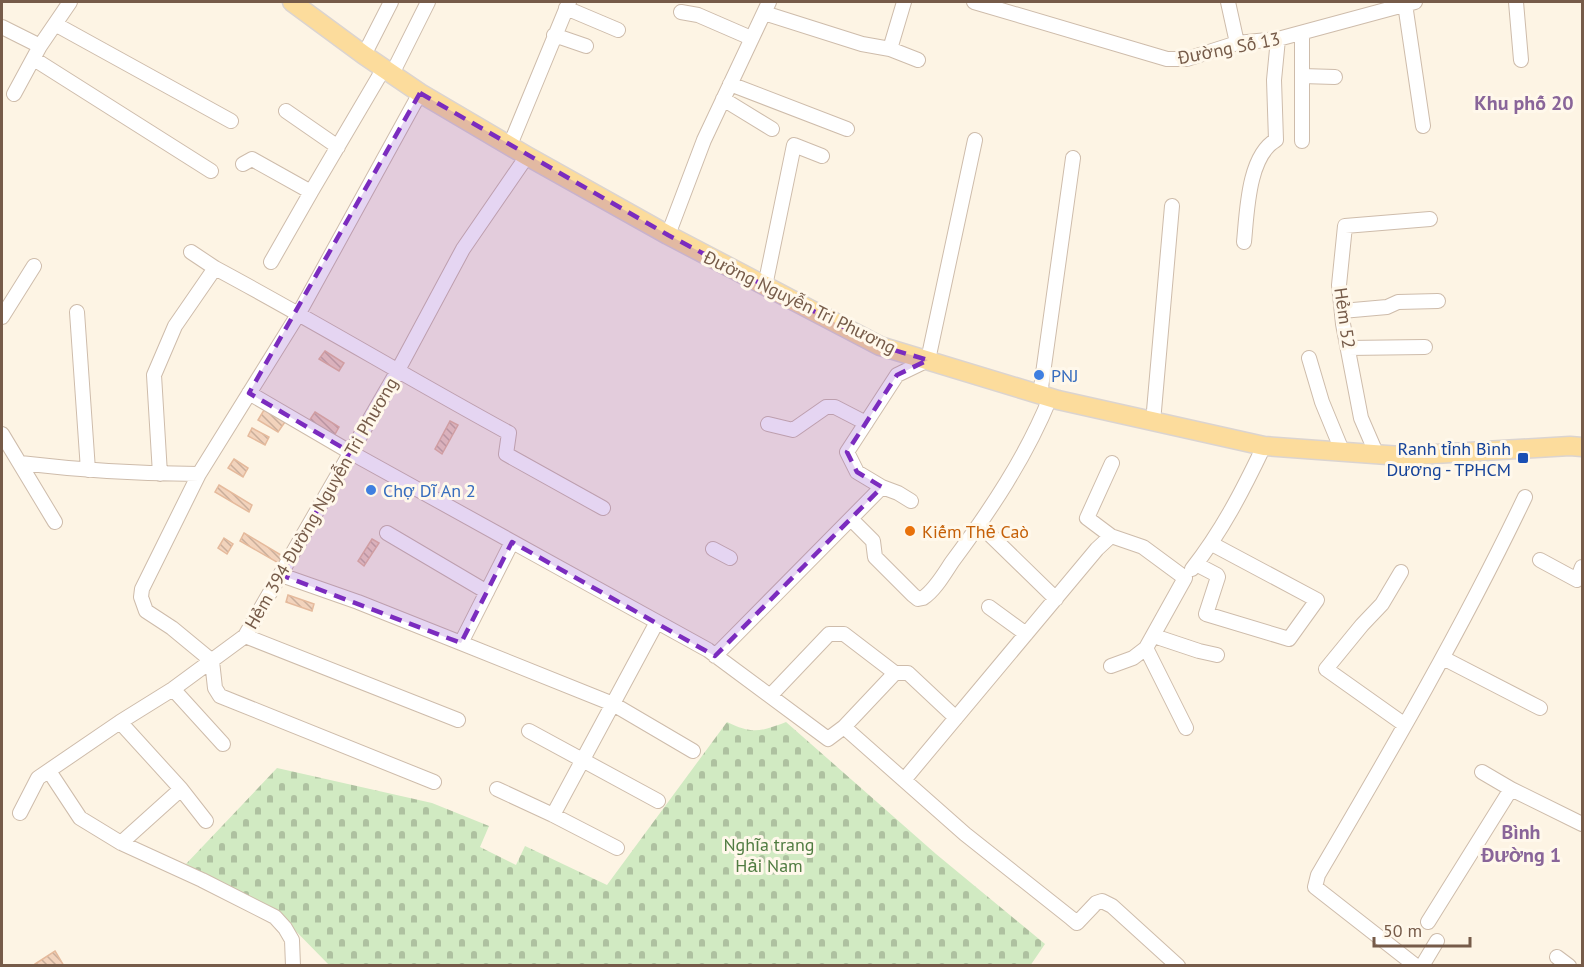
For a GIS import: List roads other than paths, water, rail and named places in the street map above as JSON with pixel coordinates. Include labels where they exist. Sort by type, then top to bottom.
[{"type":"main road","name":"Đường Nguyễn Tri Phương","points":[[292,2],[364,56],[420,93],[527,156],[668,235],[880,346],[1045,396],[1264,446],[1401,456],[1582,447]]},
{"type":"street","points":[[14,94],[70,2]]},
{"type":"street","points":[[364,56],[391,2]]},
{"type":"street","points":[[271,262],[338,147],[388,71],[428,2]]},
{"type":"street","points":[[891,49],[904,2]]},
{"type":"street","name":"Đường Số 13","points":[[974,2],[1167,59],[1187,59],[1237,44],[1278,39],[1410,3]]},
{"type":"street","points":[[1228,2],[1237,44]]},
{"type":"street","points":[[1516,2],[1521,60]]},
{"type":"street","points":[[1410,3],[1423,126]]},
{"type":"street","points":[[510,145],[567,5],[618,30]]},
{"type":"street","points":[[668,235],[704,140],[766,7],[862,44],[891,49],[918,60]]},
{"type":"street","points":[[681,12],[698,15],[751,38]]},
{"type":"street","points":[[55,24],[231,121]]},
{"type":"street","points":[[3,32],[211,171]]},
{"type":"street","points":[[1302,33],[1302,141]]},
{"type":"street","points":[[554,35],[586,46]]},
{"type":"street","points":[[1244,242],[1250,189],[1258,161],[1266,146],[1276,140],[1274,80],[1278,39]]},
{"type":"street","points":[[1302,76],[1335,77]]},
{"type":"street","points":[[730,84],[847,129]]},
{"type":"street","points":[[420,93],[299,313],[199,474],[142,589],[141,597],[148,613],[172,628],[212,662],[215,688],[220,696],[434,782]]},
{"type":"street","points":[[723,99],[772,129]]},
{"type":"street","points":[[286,111],[338,147]]},
{"type":"street","points":[[911,501],[857,472],[847,452],[897,375],[927,360],[975,140]]},
{"type":"street","points":[[765,286],[794,146],[822,156]]},
{"type":"street","name":"Hẻm 394 Đường Nguyễn Tri Phương","points":[[44,774],[212,662],[245,636],[397,372],[463,249],[527,156]]},
{"type":"street","points":[[850,519],[873,541],[875,557],[918,599],[923,598],[928,595],[980,525],[1023,456],[1039,427],[1045,396],[1072,158]]},
{"type":"street","points":[[243,164],[252,159],[311,192]]},
{"type":"street","points":[[1153,422],[1172,206]]},
{"type":"street","name":"Hẻm 52","points":[[1377,454],[1361,418],[1342,312],[1339,285],[1345,226],[1430,219]]},
{"type":"street","points":[[191,252],[214,268],[299,313],[397,372],[509,433],[506,454],[603,508]]},
{"type":"street","points":[[2,317],[34,266]]},
{"type":"street","points":[[160,474],[154,375],[175,326],[214,268]]},
{"type":"street","points":[[1342,312],[1387,307],[1398,302],[1438,301]]},
{"type":"street","points":[[76,312],[88,470]]},
{"type":"street","points":[[1348,348],[1425,347]]},
{"type":"street","points":[[1309,358],[1322,402],[1344,453]]},
{"type":"street","points":[[249,393],[715,656],[828,739],[844,727],[895,673]]},
{"type":"street","points":[[768,424],[793,429],[826,407],[835,407],[866,423]]},
{"type":"street","points":[[2,434],[55,522]]},
{"type":"street","points":[[1111,666],[1133,658],[1146,648],[1185,578],[1212,544],[1229,516],[1264,446]]},
{"type":"street","points":[[20,463],[88,470],[199,474]]},
{"type":"street","points":[[1112,463],[1087,518],[1112,536],[1143,547],[1185,578]]},
{"type":"street","points":[[715,656],[882,487]]},
{"type":"street","points":[[1416,966],[1399,961],[1315,887],[1318,874],[1443,658],[1498,554],[1525,497]]},
{"type":"street","points":[[980,525],[1056,599]]},
{"type":"street","points":[[387,533],[487,592]]},
{"type":"street","points":[[904,780],[1097,549],[1112,536]]},
{"type":"street","points":[[461,643],[512,542]]},
{"type":"street","points":[[1196,564],[1218,577],[1204,619],[1289,639],[1317,600],[1212,544]]},
{"type":"street","points":[[713,549],[730,558]]},
{"type":"street","points":[[1540,560],[1577,580],[1582,567]]},
{"type":"street","points":[[1401,572],[1382,604],[1326,669],[1405,725]]},
{"type":"street","points":[[280,575],[358,603],[613,704],[693,751]]},
{"type":"street","points":[[989,607],[1026,634]]},
{"type":"street","points":[[553,815],[657,622]]},
{"type":"street","points":[[770,696],[829,634],[844,634],[895,673],[908,673],[956,718]]},
{"type":"street","points":[[245,636],[458,720]]},
{"type":"street","points":[[1154,636],[1217,655]]},
{"type":"street","points":[[1146,648],[1186,728]]},
{"type":"street","points":[[1443,658],[1539,708]]},
{"type":"street","points":[[172,689],[224,744]]},
{"type":"street","points":[[120,722],[181,789],[206,821]]},
{"type":"street","points":[[844,727],[965,834],[1071,918],[1077,922],[1096,903],[1102,901],[1112,906],[1178,966]]},
{"type":"street","points":[[529,731],[658,801]]},
{"type":"street","points":[[1482,772],[1582,824]]},
{"type":"street","points":[[20,813],[44,774],[80,818],[121,843],[223,890],[274,917],[285,928],[292,940],[293,966]]},
{"type":"street","points":[[121,843],[181,789]]},
{"type":"street","points":[[497,789],[617,848]]},
{"type":"street","points":[[1428,922],[1511,789]]},
{"type":"street","points":[[1422,966],[1437,942]]},
{"type":"street","points":[[1557,957],[1569,966]]},
{"type":"place","name":"PNJ","points":[[1039,375]]},
{"type":"place","name":"Ranh tỉnh Bình Dương - TPHCM","points":[[1523,458]]},
{"type":"place","name":"Chợ Dĩ An 2","points":[[371,490]]},
{"type":"place","name":"Kiếm Thẻ Caò","points":[[910,531]]},
{"type":"district","name":"Khu phố 20","points":[[1524,103]]},
{"type":"district","name":"Bình Đường 1","points":[[1521,844]]},
{"type":"park label","name":"Nghĩa trang Hải Nam","points":[[769,854]]}]
